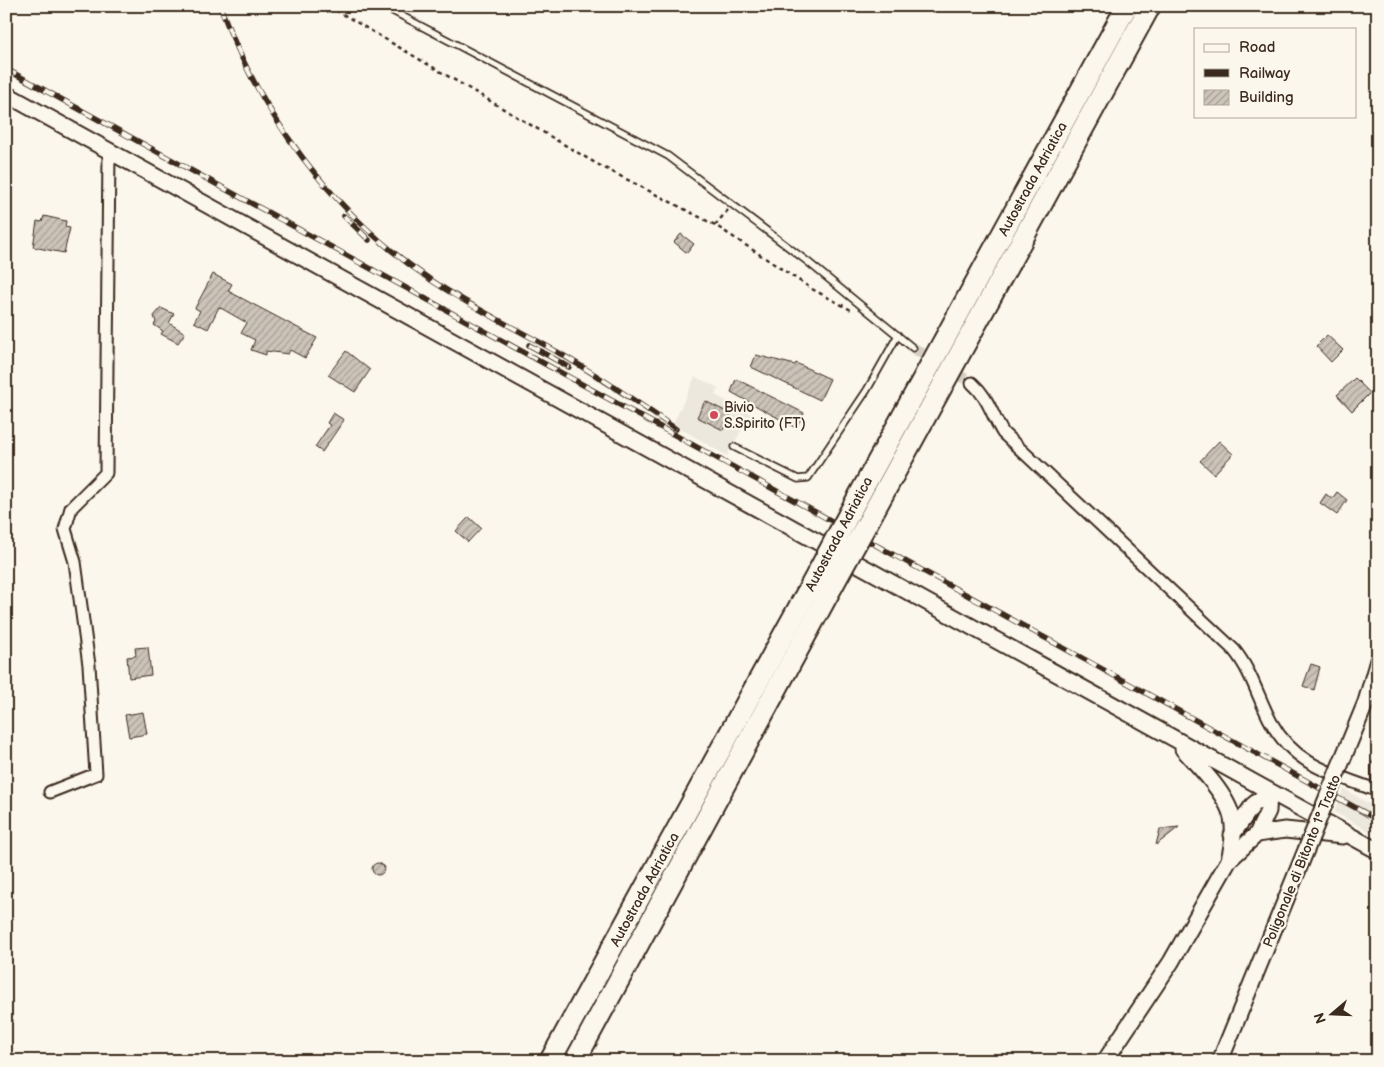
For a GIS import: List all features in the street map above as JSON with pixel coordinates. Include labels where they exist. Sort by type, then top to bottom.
[{"type":"highway","name":"Autostrada Adriatica","points":[[575,1061],[825,580],[850,512],[1127,6]]},
{"type":"highway","name":"Autostrada Adriatica","points":[[550,1061],[825,580],[870,518],[1150,6]]},
{"type":"main road","points":[[6,95],[1378,851]]},
{"type":"main road","name":"Poligonale di Bitonto 1° Tratto","points":[[1220,1061],[1366,702],[1378,660]]},
{"type":"main road","points":[[1174,739],[1212,780],[1232,818],[1229,860]]},
{"type":"main road","points":[[1105,1061],[1171,962],[1229,860],[1256,834],[1268,811],[1269,792]]},
{"type":"main road","points":[[1232,835],[1253,805],[1269,792]]},
{"type":"main road","points":[[1256,834],[1285,830],[1350,836]]},
{"type":"street","points":[[50,792],[96,774],[89,665],[74,562],[65,528],[70,508],[106,473],[109,151]]},
{"type":"street","points":[[972,382],[988,400],[993,418],[1003,434],[1234,650],[1246,665],[1271,722],[1288,746],[1315,767],[1378,791]]},
{"type":"street","points":[[1378,766],[1378,781]]},
{"type":"lane","points":[[383,6],[668,156],[913,348]]},
{"type":"lane","points":[[734,447],[798,480],[808,478],[867,390],[898,335]]},
{"type":"path","points":[[329,6],[597,164],[715,225],[812,290],[854,312]]},
{"type":"path","points":[[715,225],[733,206]]},
{"type":"shaded area","points":[[695,377],[719,388],[715,395],[751,414],[727,456],[673,424]]},
{"type":"shaded area","points":[[1344,789],[1378,809],[1378,836],[1334,812]]},
{"type":"building","points":[[44,216],[66,221],[65,227],[70,228],[64,253],[33,247],[37,221],[42,222]]},
{"type":"building","points":[[681,234],[694,244],[687,253],[674,242]]},
{"type":"building","points":[[213,274],[232,284],[228,291],[317,338],[305,358],[290,350],[288,354],[266,351],[266,355],[251,350],[255,340],[241,333],[247,323],[219,307],[208,329],[194,322],[200,311],[195,308]]},
{"type":"building","points":[[161,308],[174,314],[169,323],[185,333],[178,343],[161,334],[163,331],[154,325],[156,322],[154,316]]},
{"type":"building","points":[[1327,335],[1343,350],[1331,362],[1316,346]]},
{"type":"building","points":[[346,351],[370,370],[355,392],[328,375]]},
{"type":"building","points":[[756,355],[795,365],[796,363],[830,379],[820,400],[751,367]]},
{"type":"building","points":[[1355,378],[1370,393],[1352,411],[1337,395]]},
{"type":"building","points":[[736,379],[804,413],[796,428],[731,392]]},
{"type":"building","name":"Bivio S.Spirito (FT)","points":[[705,401],[731,414],[723,430],[697,417]]},
{"type":"building","points":[[333,413],[344,420],[322,452],[315,447],[330,425],[327,423]]},
{"type":"building","points":[[1219,441],[1233,454],[1214,474],[1200,461]]},
{"type":"building","points":[[1337,492],[1347,500],[1337,515],[1320,503],[1326,494],[1332,499]]},
{"type":"building","points":[[469,517],[481,528],[468,542],[456,531]]},
{"type":"building","points":[[148,647],[151,675],[129,678],[127,657],[136,656],[135,648]]},
{"type":"building","points":[[1311,664],[1320,667],[1314,690],[1303,686]]},
{"type":"building","points":[[143,712],[147,734],[129,737],[125,715]]},
{"type":"building","points":[[1179,827],[1156,845],[1160,829]]},
{"type":"building","points":[[380,863],[383,864],[383,874],[376,875],[373,874],[372,867],[373,864]]},
{"type":"tunnel","points":[[913,348],[972,383]]},
{"type":"railway","points":[[220,6],[236,46],[278,123],[331,192],[361,223],[393,252],[428,278],[574,362],[676,429]]},
{"type":"railway","points":[[6,69],[1378,820]]},
{"type":"railway","points":[[344,216],[369,240]]},
{"type":"railway","points":[[529,345],[569,367]]},
{"type":"place","name":"Bivio S.Spirito (FT)","points":[[714,415]]}]
